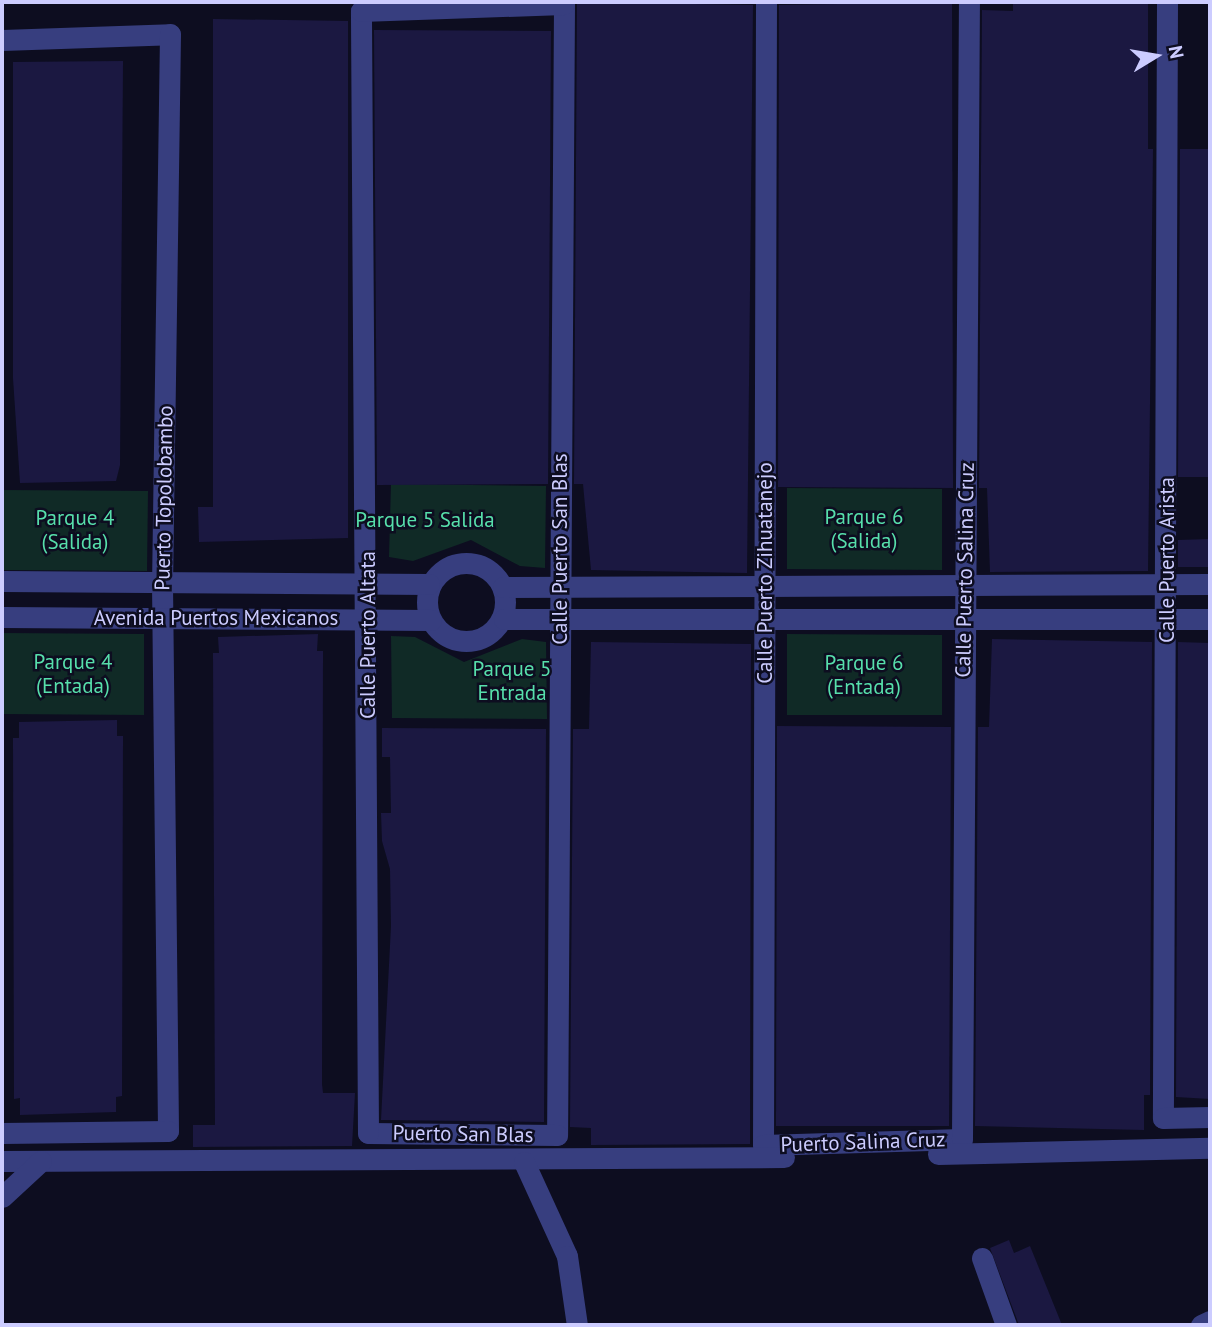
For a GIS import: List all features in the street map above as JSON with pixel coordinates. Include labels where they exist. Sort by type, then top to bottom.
[{"type":"street","name":"Calle Puerto Zihuatanejo","points":[[763,1145],[766,2]]},
{"type":"street","name":"Calle Puerto Salina Cruz","points":[[962,1139],[969,2]]},
{"type":"street","name":"Calle Puerto Arista","points":[[1167,2],[1167,620],[1163,1118],[1210,1117]]},
{"type":"street","name":"Calle Puerto San Blas","points":[[361,11],[564,4],[557,1135]]},
{"type":"street","name":"Calle Puerto Altata","points":[[361,11],[368,584],[368,1133]]},
{"type":"street","name":"Puerto Topolobambo","points":[[2,40],[170,34],[162,584],[168,1131],[2,1133]]},
{"type":"street","points":[[1210,584],[503,587],[474,563],[446,567],[429,584],[431,620],[463,641],[488,635],[504,619],[560,617],[964,622],[1210,619]]},
{"type":"street","name":"Avenida Puertos Mexicanos","points":[[2,581],[429,584]]},
{"type":"street","points":[[503,587],[504,619]]},
{"type":"street","name":"Avenida Puertos Mexicanos","points":[[2,617],[431,620]]},
{"type":"street","name":"Puerto San Blas","points":[[368,1133],[557,1135]]},
{"type":"street","name":"Puerto Salina Cruz","points":[[763,1145],[962,1139]]},
{"type":"street","points":[[2,1161],[524,1162],[1210,1148]]},
{"type":"street","points":[[2,1197],[41,1161]]},
{"type":"street","points":[[524,1162],[566,1256],[577,1325]]},
{"type":"street","points":[[982,1258],[1006,1325]]},
{"type":"street","points":[[1201,1325],[1210,1321]]},
{"type":"green space","name":"Parque 5 Salida","points":[[391,484],[546,486],[545,568],[520,566],[471,540],[413,561],[389,557]]},
{"type":"green space","name":"Parque 6 (Salida)","points":[[787,488],[942,489],[942,570],[787,569]]},
{"type":"green space","name":"Parque 4 (Salida)","points":[[2,490],[148,491],[147,571],[2,570]]},
{"type":"green space","name":"Parque 4 (Entada)","points":[[2,633],[144,634],[144,715],[2,714]]},
{"type":"green space","name":"Parque 6 (Entada)","points":[[787,634],[942,635],[942,715],[787,715]]},
{"type":"green space","name":"Parque 5 Entrada","points":[[391,636],[415,637],[464,662],[522,639],[546,642],[547,719],[392,718]]},
{"type":"building","points":[[577,2],[753,5],[747,573],[591,570],[583,484],[574,484]]},
{"type":"building","points":[[952,2],[953,488],[778,487],[779,5]]},
{"type":"building","points":[[1013,2],[1148,2],[1148,149],[1153,149],[1148,571],[990,572],[987,488],[979,488],[982,10],[1013,11]]},
{"type":"building","points":[[213,19],[348,21],[348,538],[199,542],[198,507],[213,507]]},
{"type":"building","points":[[374,30],[551,31],[548,484],[377,485]]},
{"type":"building","points":[[123,61],[120,465],[116,481],[20,483],[13,378],[13,62]]},
{"type":"building","points":[[1180,149],[1210,149],[1210,477],[1178,477]]},
{"type":"building","points":[[1210,539],[1210,567],[1178,567],[1178,540]]},
{"type":"building","points":[[318,634],[317,651],[323,651],[322,1084],[323,1093],[355,1093],[352,1146],[193,1147],[193,1125],[215,1125],[213,653],[219,653],[218,637]]},
{"type":"building","points":[[992,639],[1152,642],[1150,1095],[1144,1095],[1144,1130],[975,1126],[978,727],[989,727]]},
{"type":"building","points":[[591,642],[751,644],[750,1144],[591,1145],[591,1128],[570,1127],[573,729],[589,729]]},
{"type":"building","points":[[1178,642],[1210,643],[1210,1099],[1176,1097]]},
{"type":"building","points":[[117,720],[117,736],[123,736],[122,1096],[116,1097],[116,1112],[20,1115],[20,1098],[14,1099],[13,738],[19,738],[19,722]]},
{"type":"building","points":[[777,726],[951,727],[949,1126],[776,1126]]},
{"type":"building","points":[[382,728],[546,729],[544,1122],[381,1120],[391,926],[390,869],[382,841],[381,813],[391,813],[390,757],[382,757]]},
{"type":"building","points":[[1009,1240],[1014,1253],[1030,1246],[1062,1325],[1019,1325],[990,1248]]}]
